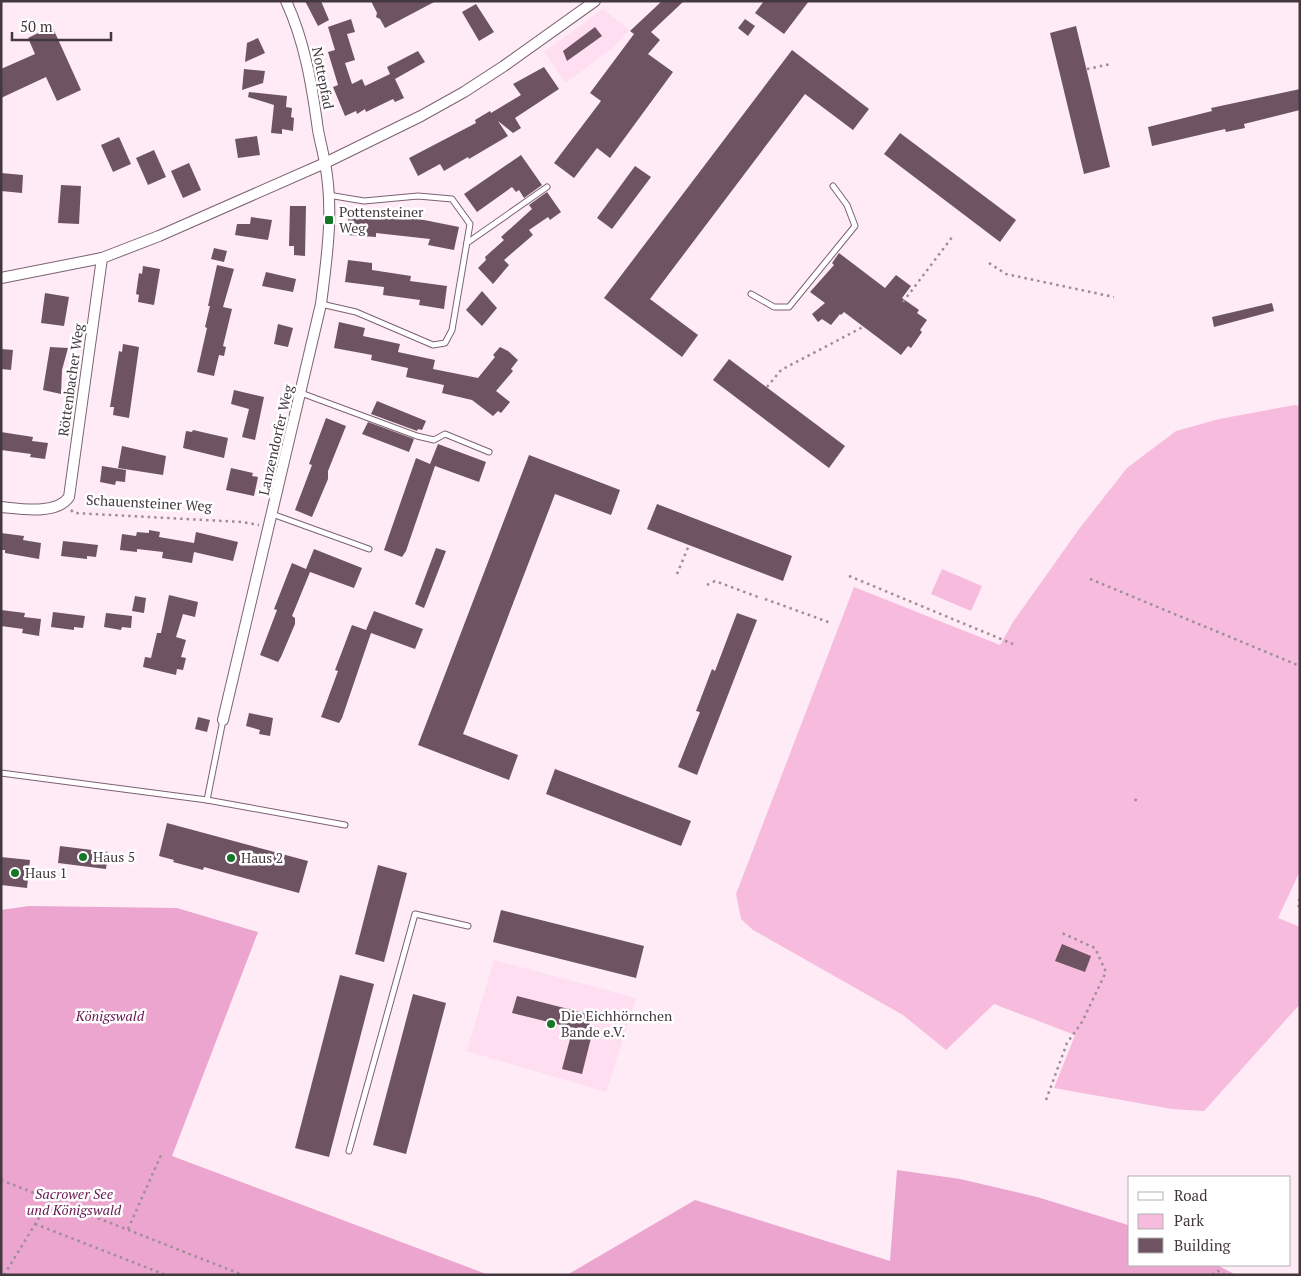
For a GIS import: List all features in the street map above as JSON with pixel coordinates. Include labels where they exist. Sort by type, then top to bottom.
[{"type":"street","name":"Nottepfad","points":[[286,1],[297,25],[310,78],[325,163]]},
{"type":"street","points":[[1,278],[102,258],[159,236],[325,163],[413,120],[464,92],[596,1]]},
{"type":"street","name":"Lanzendorfer Weg","points":[[223,720],[322,304],[328,258],[328,196],[325,163]]},
{"type":"street","name":"Röttenbacher Weg","points":[[64,504],[69,497],[102,258]]},
{"type":"street","points":[[1,507],[54,508],[64,504]]},
{"type":"lane","points":[[751,294],[774,307],[790,307],[855,226],[847,205],[833,186]]},
{"type":"lane","points":[[467,243],[547,187]]},
{"type":"lane","points":[[322,304],[356,312],[433,345],[445,343],[452,330],[470,224],[452,199],[418,196],[364,201],[328,196]]},
{"type":"lane","points":[[301,393],[417,436],[434,440],[445,434],[489,452]]},
{"type":"lane","points":[[272,514],[369,549]]},
{"type":"lane","points":[[207,800],[223,720]]},
{"type":"lane","points":[[1,772],[207,800],[344,825]]},
{"type":"lane","points":[[349,1151],[414,914],[468,926]]},
{"type":"path","points":[[1087,69],[1111,64]]},
{"type":"path","points":[[903,302],[953,236]]},
{"type":"path","points":[[989,263],[1006,274],[1114,297]]},
{"type":"path","points":[[767,386],[781,370],[863,327]]},
{"type":"path","name":"Schauensteiner Weg","points":[[64,504],[74,514],[242,522],[269,527]]},
{"type":"path","points":[[677,574],[689,545]]},
{"type":"path","points":[[849,576],[1013,644]]},
{"type":"path","points":[[1090,579],[1300,666]]},
{"type":"path","points":[[707,585],[715,581],[758,596]]},
{"type":"path","points":[[765,599],[831,624]]},
{"type":"path","points":[[1136,801],[1138,796]]},
{"type":"path","points":[[1300,900],[1298,902],[1300,913]]},
{"type":"path","points":[[1046,1100],[1067,1043],[1082,1022],[1106,972],[1095,948],[1062,934]]},
{"type":"path","points":[[128,1229],[161,1155]]},
{"type":"path","points":[[1,1180],[51,1198],[243,1275]]},
{"type":"path","points":[[4,1275],[51,1198]]},
{"type":"path","points":[[35,1224],[166,1275]]},
{"type":"path","points":[[1212,1275],[1218,1271],[1224,1275]]},
{"type":"shaded area","points":[[603,9],[629,30],[615,46],[566,83],[544,52]]},
{"type":"shaded area","name":"Die Eichhörnchen Bande e.V.","points":[[494,960],[636,998],[606,1092],[467,1051]]},
{"type":"green space","points":[[1295,405],[1300,406],[1300,871],[1278,918],[1300,927],[1300,1004],[1204,1111],[1172,1109],[1054,1088],[1075,1035],[994,1004],[946,1050],[903,1015],[753,930],[741,919],[736,894],[854,587],[1000,645],[1013,622],[1079,529],[1127,468],[1176,431],[1219,419]]},
{"type":"green space","points":[[942,569],[982,586],[971,611],[931,594]]},
{"type":"green space","name":"Königswald","points":[[29,906],[177,908],[258,932],[172,1156],[489,1275],[1,1275],[1,910]]},
{"type":"green space","points":[[897,1170],[960,1179],[1037,1197],[1128,1225],[1128,1266],[1219,1266],[1236,1275],[567,1275],[695,1200],[890,1261]]},
{"type":"building","points":[[305,1],[321,1],[329,20],[318,26]]},
{"type":"building","points":[[371,1],[436,1],[385,28],[380,19],[376,17],[377,13]]},
{"type":"building","points":[[662,1],[684,1],[651,32],[660,40],[648,54],[673,72],[610,158],[597,148],[574,178],[554,163],[601,101],[590,93],[634,34],[630,31]]},
{"type":"building","points":[[764,1],[809,1],[784,34],[755,13]]},
{"type":"building","points":[[476,4],[494,32],[479,41],[462,12]]},
{"type":"building","points":[[351,19],[355,32],[347,34],[355,60],[345,63],[352,84],[362,79],[365,86],[390,74],[387,67],[418,51],[425,62],[395,79],[404,98],[395,102],[393,99],[366,112],[365,109],[357,114],[356,111],[345,116],[333,87],[338,85],[328,52],[335,50],[328,27]]},
{"type":"building","points":[[745,19],[755,26],[748,36],[738,28]]},
{"type":"building","points":[[52,26],[81,90],[57,101],[46,77],[1,98],[1,69],[35,54],[28,38]]},
{"type":"building","points":[[1076,26],[1110,167],[1084,174],[1050,33]]},
{"type":"building","points":[[595,27],[602,36],[567,61],[563,51]]},
{"type":"building","points":[[258,38],[265,53],[245,62],[247,43]]},
{"type":"building","points":[[792,50],[869,109],[853,130],[805,94],[650,299],[698,335],[682,357],[604,298]]},
{"type":"building","points":[[544,67],[559,89],[515,118],[521,128],[513,133],[498,121],[508,136],[444,171],[440,164],[418,176],[409,158],[476,123],[475,120],[521,95],[513,84]]},
{"type":"building","points":[[244,69],[265,71],[263,83],[242,90]]},
{"type":"building","points":[[1300,89],[1300,110],[1244,124],[1245,128],[1226,132],[1225,129],[1152,146],[1148,127],[1212,111],[1211,108]]},
{"type":"building","points":[[249,92],[287,96],[286,107],[292,108],[291,117],[294,118],[293,131],[282,129],[282,134],[271,133],[274,105],[248,97]]},
{"type":"building","points":[[900,133],[1016,220],[1000,242],[884,154]]},
{"type":"building","points":[[257,136],[260,155],[238,158],[235,139]]},
{"type":"building","points":[[119,137],[131,164],[113,172],[101,145]]},
{"type":"building","points":[[154,150],[166,177],[148,185],[136,158]]},
{"type":"building","points":[[521,155],[542,185],[524,198],[519,190],[516,192],[512,187],[477,212],[464,194]]},
{"type":"building","points":[[189,163],[201,190],[183,198],[171,171]]},
{"type":"building","points":[[635,166],[651,177],[612,229],[597,218]]},
{"type":"building","points":[[1,173],[23,175],[22,193],[1,191]]},
{"type":"building","points":[[61,185],[81,186],[79,224],[58,223]]},
{"type":"building","points":[[547,192],[561,212],[550,220],[548,217],[529,230],[533,235],[504,260],[509,265],[493,284],[478,268],[486,260],[485,257],[504,240],[501,237],[532,209],[529,205]]},
{"type":"building","points":[[290,206],[306,206],[305,256],[294,255],[294,246],[289,246]]},
{"type":"building","points":[[349,209],[419,215],[419,219],[459,227],[454,250],[428,245],[430,239],[376,233],[376,237],[347,235]]},
{"type":"building","points":[[251,217],[272,220],[268,240],[235,235],[237,224],[250,224]]},
{"type":"building","points":[[214,248],[227,251],[224,262],[211,259]]},
{"type":"building","points":[[839,253],[885,288],[896,275],[911,286],[902,298],[919,310],[917,313],[927,320],[920,330],[922,332],[911,348],[908,346],[901,355],[844,312],[831,325],[822,319],[818,322],[812,314],[825,303],[810,292],[834,265],[832,263]]},
{"type":"building","points":[[348,260],[372,263],[372,270],[411,276],[410,281],[447,286],[444,309],[419,305],[420,300],[383,295],[384,287],[345,282]]},
{"type":"building","points":[[217,265],[234,269],[223,307],[232,309],[223,346],[226,347],[224,356],[219,355],[214,376],[197,372],[207,328],[205,327],[210,306],[208,306]]},
{"type":"building","points":[[143,266],[160,269],[154,305],[138,302],[139,295],[136,294],[139,273],[142,274]]},
{"type":"building","points":[[266,272],[296,279],[293,292],[262,286]]},
{"type":"building","points":[[482,291],[497,308],[482,326],[466,310]]},
{"type":"building","points":[[45,293],[69,297],[64,326],[41,323]]},
{"type":"building","points":[[1272,303],[1274,311],[1214,327],[1212,317]]},
{"type":"building","points":[[339,322],[365,328],[363,336],[400,344],[398,352],[435,360],[433,369],[478,378],[495,357],[493,355],[500,347],[518,360],[511,369],[513,371],[496,391],[510,402],[501,413],[498,411],[493,416],[472,400],[442,393],[444,385],[406,377],[408,368],[371,360],[372,355],[334,348]]},
{"type":"building","points":[[278,324],[293,328],[288,347],[274,344]]},
{"type":"building","points":[[123,344],[139,347],[129,418],[113,415],[114,407],[110,407],[119,351],[122,352]]},
{"type":"building","points":[[50,347],[68,348],[62,370],[61,394],[43,390]]},
{"type":"building","points":[[1,349],[13,350],[11,370],[1,369]]},
{"type":"building","points":[[729,359],[845,446],[829,468],[713,380]]},
{"type":"building","points":[[234,390],[264,397],[255,440],[242,437],[249,409],[231,404]]},
{"type":"building","points":[[377,401],[426,421],[422,430],[418,429],[417,431],[371,414]]},
{"type":"building","points":[[326,418],[346,426],[328,471],[328,479],[312,517],[295,510],[312,465],[309,464]]},
{"type":"building","points":[[368,422],[414,439],[409,452],[362,434]]},
{"type":"building","points":[[193,430],[228,438],[224,458],[183,448],[186,431],[192,432]]},
{"type":"building","points":[[1,432],[33,437],[32,441],[48,443],[45,459],[30,457],[31,454],[1,450]]},
{"type":"building","points":[[438,444],[486,462],[479,482],[435,466],[406,551],[402,557],[384,550],[416,458],[430,464]]},
{"type":"building","points":[[122,446],[166,456],[163,475],[118,468]]},
{"type":"building","points":[[529,455],[620,490],[611,515],[555,494],[463,734],[518,755],[509,780],[418,745]]},
{"type":"building","points":[[102,466],[126,470],[125,482],[116,481],[115,485],[100,482]]},
{"type":"building","points":[[231,468],[253,473],[252,476],[258,477],[254,496],[226,490]]},
{"type":"building","points":[[657,504],[792,556],[783,581],[647,529]]},
{"type":"building","points":[[149,530],[160,532],[159,537],[194,543],[196,532],[238,542],[233,561],[194,552],[192,563],[162,558],[163,552],[137,549],[137,552],[120,550],[122,534],[136,536],[137,532],[149,533]]},
{"type":"building","points":[[1,533],[24,536],[23,540],[41,543],[39,559],[5,553],[5,550],[1,550]]},
{"type":"building","points":[[63,541],[98,545],[96,557],[87,556],[87,559],[61,556]]},
{"type":"building","points":[[436,548],[446,551],[424,608],[415,604]]},
{"type":"building","points":[[314,549],[362,568],[354,588],[310,572],[292,616],[295,618],[295,624],[278,662],[260,655],[277,610],[274,609],[292,563],[306,569]]},
{"type":"building","points":[[169,595],[198,602],[195,617],[183,614],[176,637],[186,640],[181,657],[186,658],[183,670],[177,669],[176,675],[143,667],[145,657],[151,658],[157,633],[161,633]]},
{"type":"building","points":[[135,596],[146,598],[144,613],[132,611]]},
{"type":"building","points":[[1,610],[25,613],[24,617],[41,619],[39,636],[22,633],[23,629],[1,626]]},
{"type":"building","points":[[374,611],[423,629],[415,649],[371,633],[342,718],[339,723],[321,717],[338,671],[335,670],[352,625],[366,630]]},
{"type":"building","points":[[53,612],[85,616],[83,628],[74,627],[74,630],[51,627]]},
{"type":"building","points":[[106,613],[132,616],[131,628],[122,627],[121,630],[104,627]]},
{"type":"building","points":[[737,613],[757,620],[697,775],[678,767],[700,712],[696,711],[712,669],[715,671]]},
{"type":"building","points":[[249,713],[273,718],[270,736],[259,734],[260,730],[246,726]]},
{"type":"building","points":[[198,717],[210,720],[207,732],[195,729]]},
{"type":"building","points":[[555,769],[691,821],[681,846],[546,794]]},
{"type":"building","name":"Haus 2","points":[[167,823],[308,861],[299,893],[204,867],[203,870],[159,856]]},
{"type":"building","name":"Haus 5","points":[[60,846],[108,852],[106,869],[58,863]]},
{"type":"building","name":"Haus 1","points":[[1,857],[30,860],[27,888],[1,885]]},
{"type":"building","points":[[378,865],[407,873],[384,962],[355,954]]},
{"type":"building","points":[[501,910],[644,946],[636,978],[493,942]]},
{"type":"building","points":[[1062,944],[1091,956],[1085,972],[1055,961]]},
{"type":"building","points":[[340,975],[374,984],[329,1157],[295,1148]]},
{"type":"building","points":[[413,994],[446,1003],[406,1154],[373,1145]]},
{"type":"building","points":[[517,996],[592,1015],[588,1029],[591,1029],[589,1038],[591,1038],[582,1074],[562,1069],[573,1028],[512,1013]]},
{"type":"place","name":"Pottensteiner Weg","points":[[329,220]]},
{"type":"place","name":"Haus 5","points":[[83,857]]},
{"type":"place","name":"Haus 2","points":[[231,858]]},
{"type":"place","name":"Haus 1","points":[[15,873]]},
{"type":"place","name":"Die Eichhörnchen Bande e.V.","points":[[551,1024]]},
{"type":"park label","name":"Sacrower See und Königswald","points":[[74,1202]]}]
